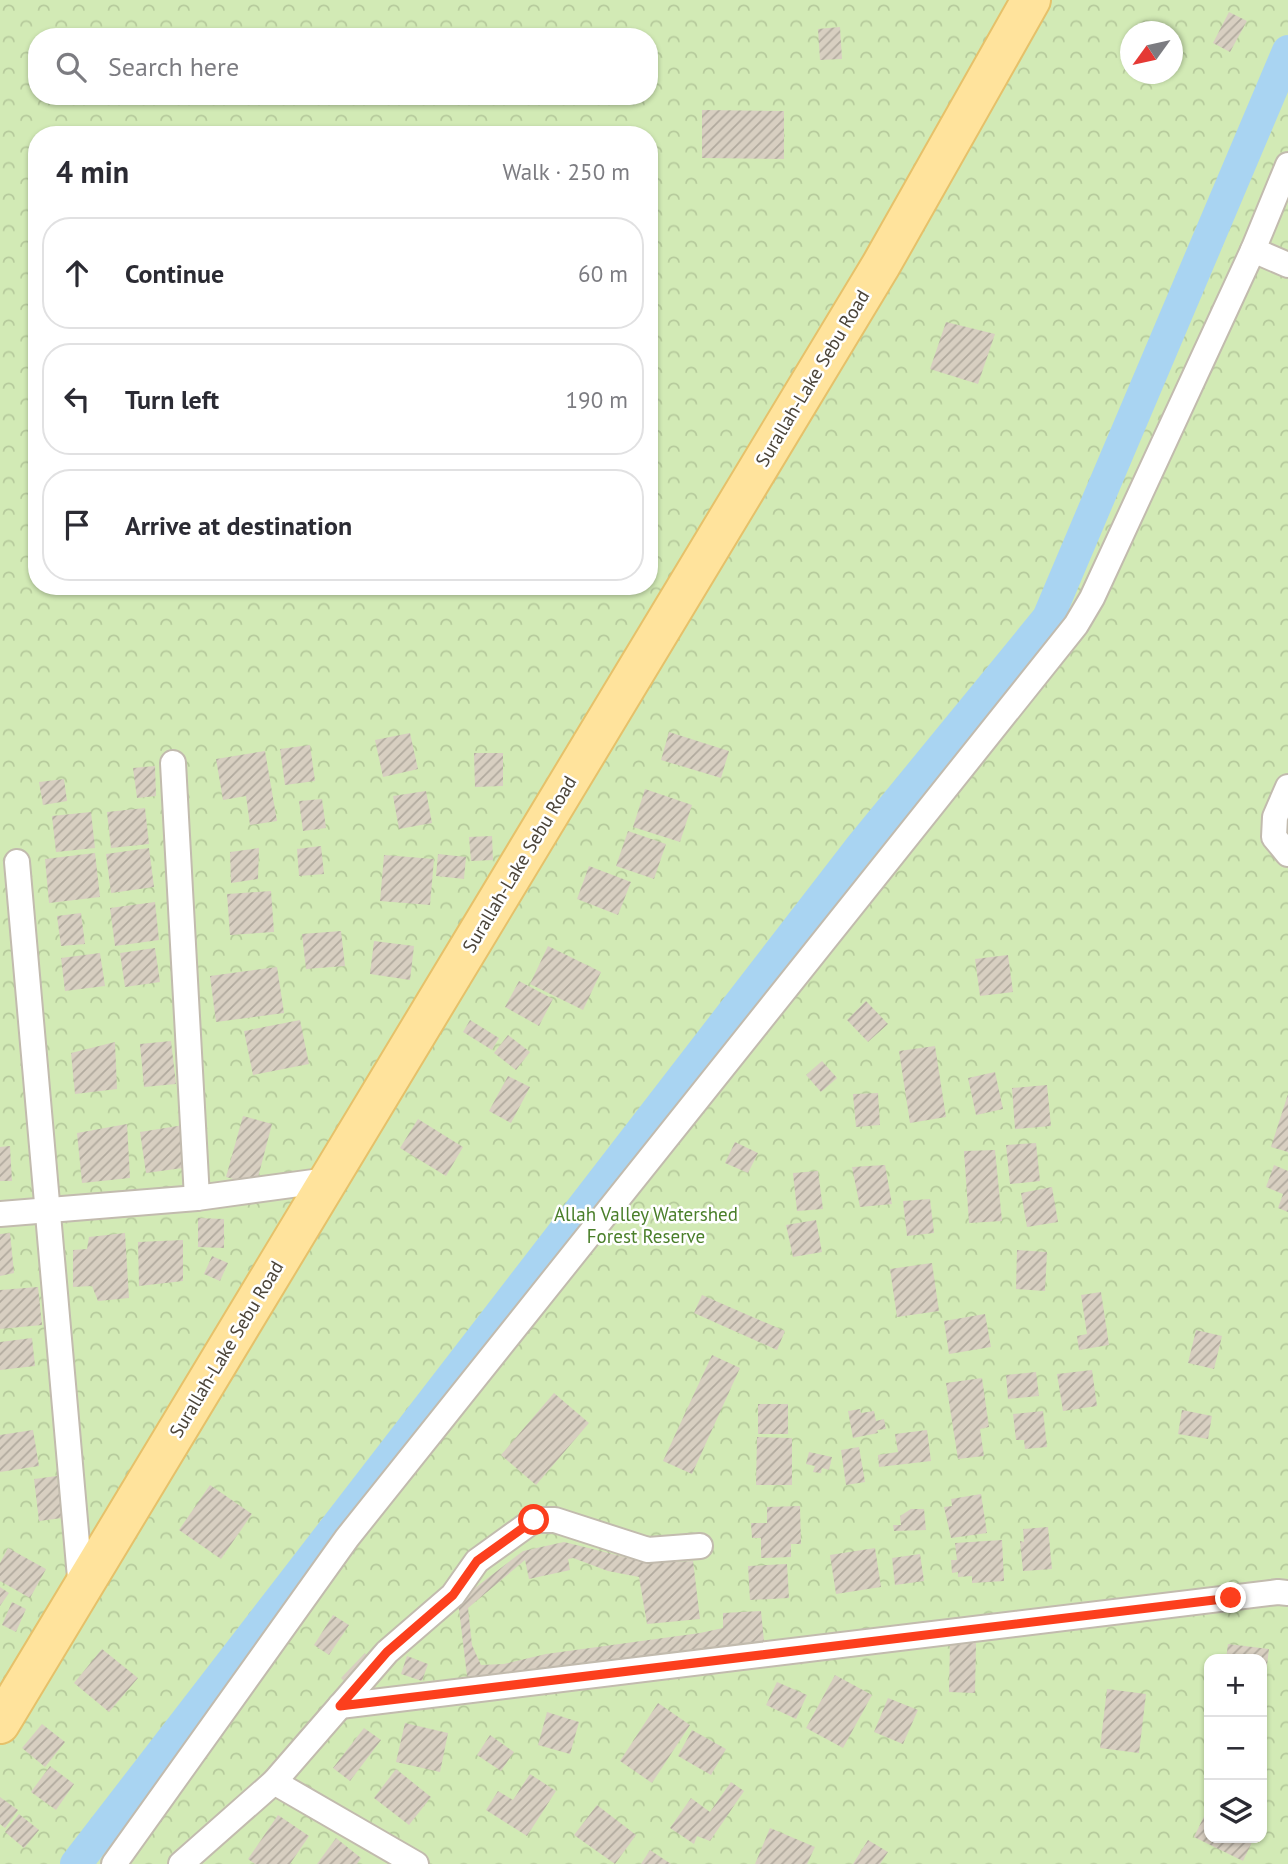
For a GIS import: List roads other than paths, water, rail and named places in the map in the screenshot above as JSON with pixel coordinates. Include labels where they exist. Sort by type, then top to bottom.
[{"type":"main road","name":"Surallah-Lake Sebu Road","points":[[0,1724],[881,265],[1031,0]]},
{"type":"street","points":[[114,1864],[347,1538],[1076,625],[1092,598],[1253,250],[1288,165]]},
{"type":"street","points":[[1253,250],[1288,265]]},
{"type":"street","points":[[173,763],[197,1198]]},
{"type":"street","points":[[1288,787],[1275,817],[1274,837],[1288,854]]},
{"type":"street","points":[[17,862],[81,1589]]},
{"type":"street","points":[[0,1214],[197,1198],[328,1180]]},
{"type":"street","points":[[181,1864],[274,1783],[387,1652],[453,1595],[477,1561],[534,1520],[555,1520],[648,1550],[700,1546]]},
{"type":"street","points":[[340,1706],[1278,1592],[1288,1593]]},
{"type":"street","points":[[274,1783],[416,1864]]},
{"type":"waterway","points":[[76,1864],[859,849],[1048,618],[1288,51]]},
{"type":"park label","name":"Allah Valley Watershed Forest Reserve","points":[[646,1225]]}]
